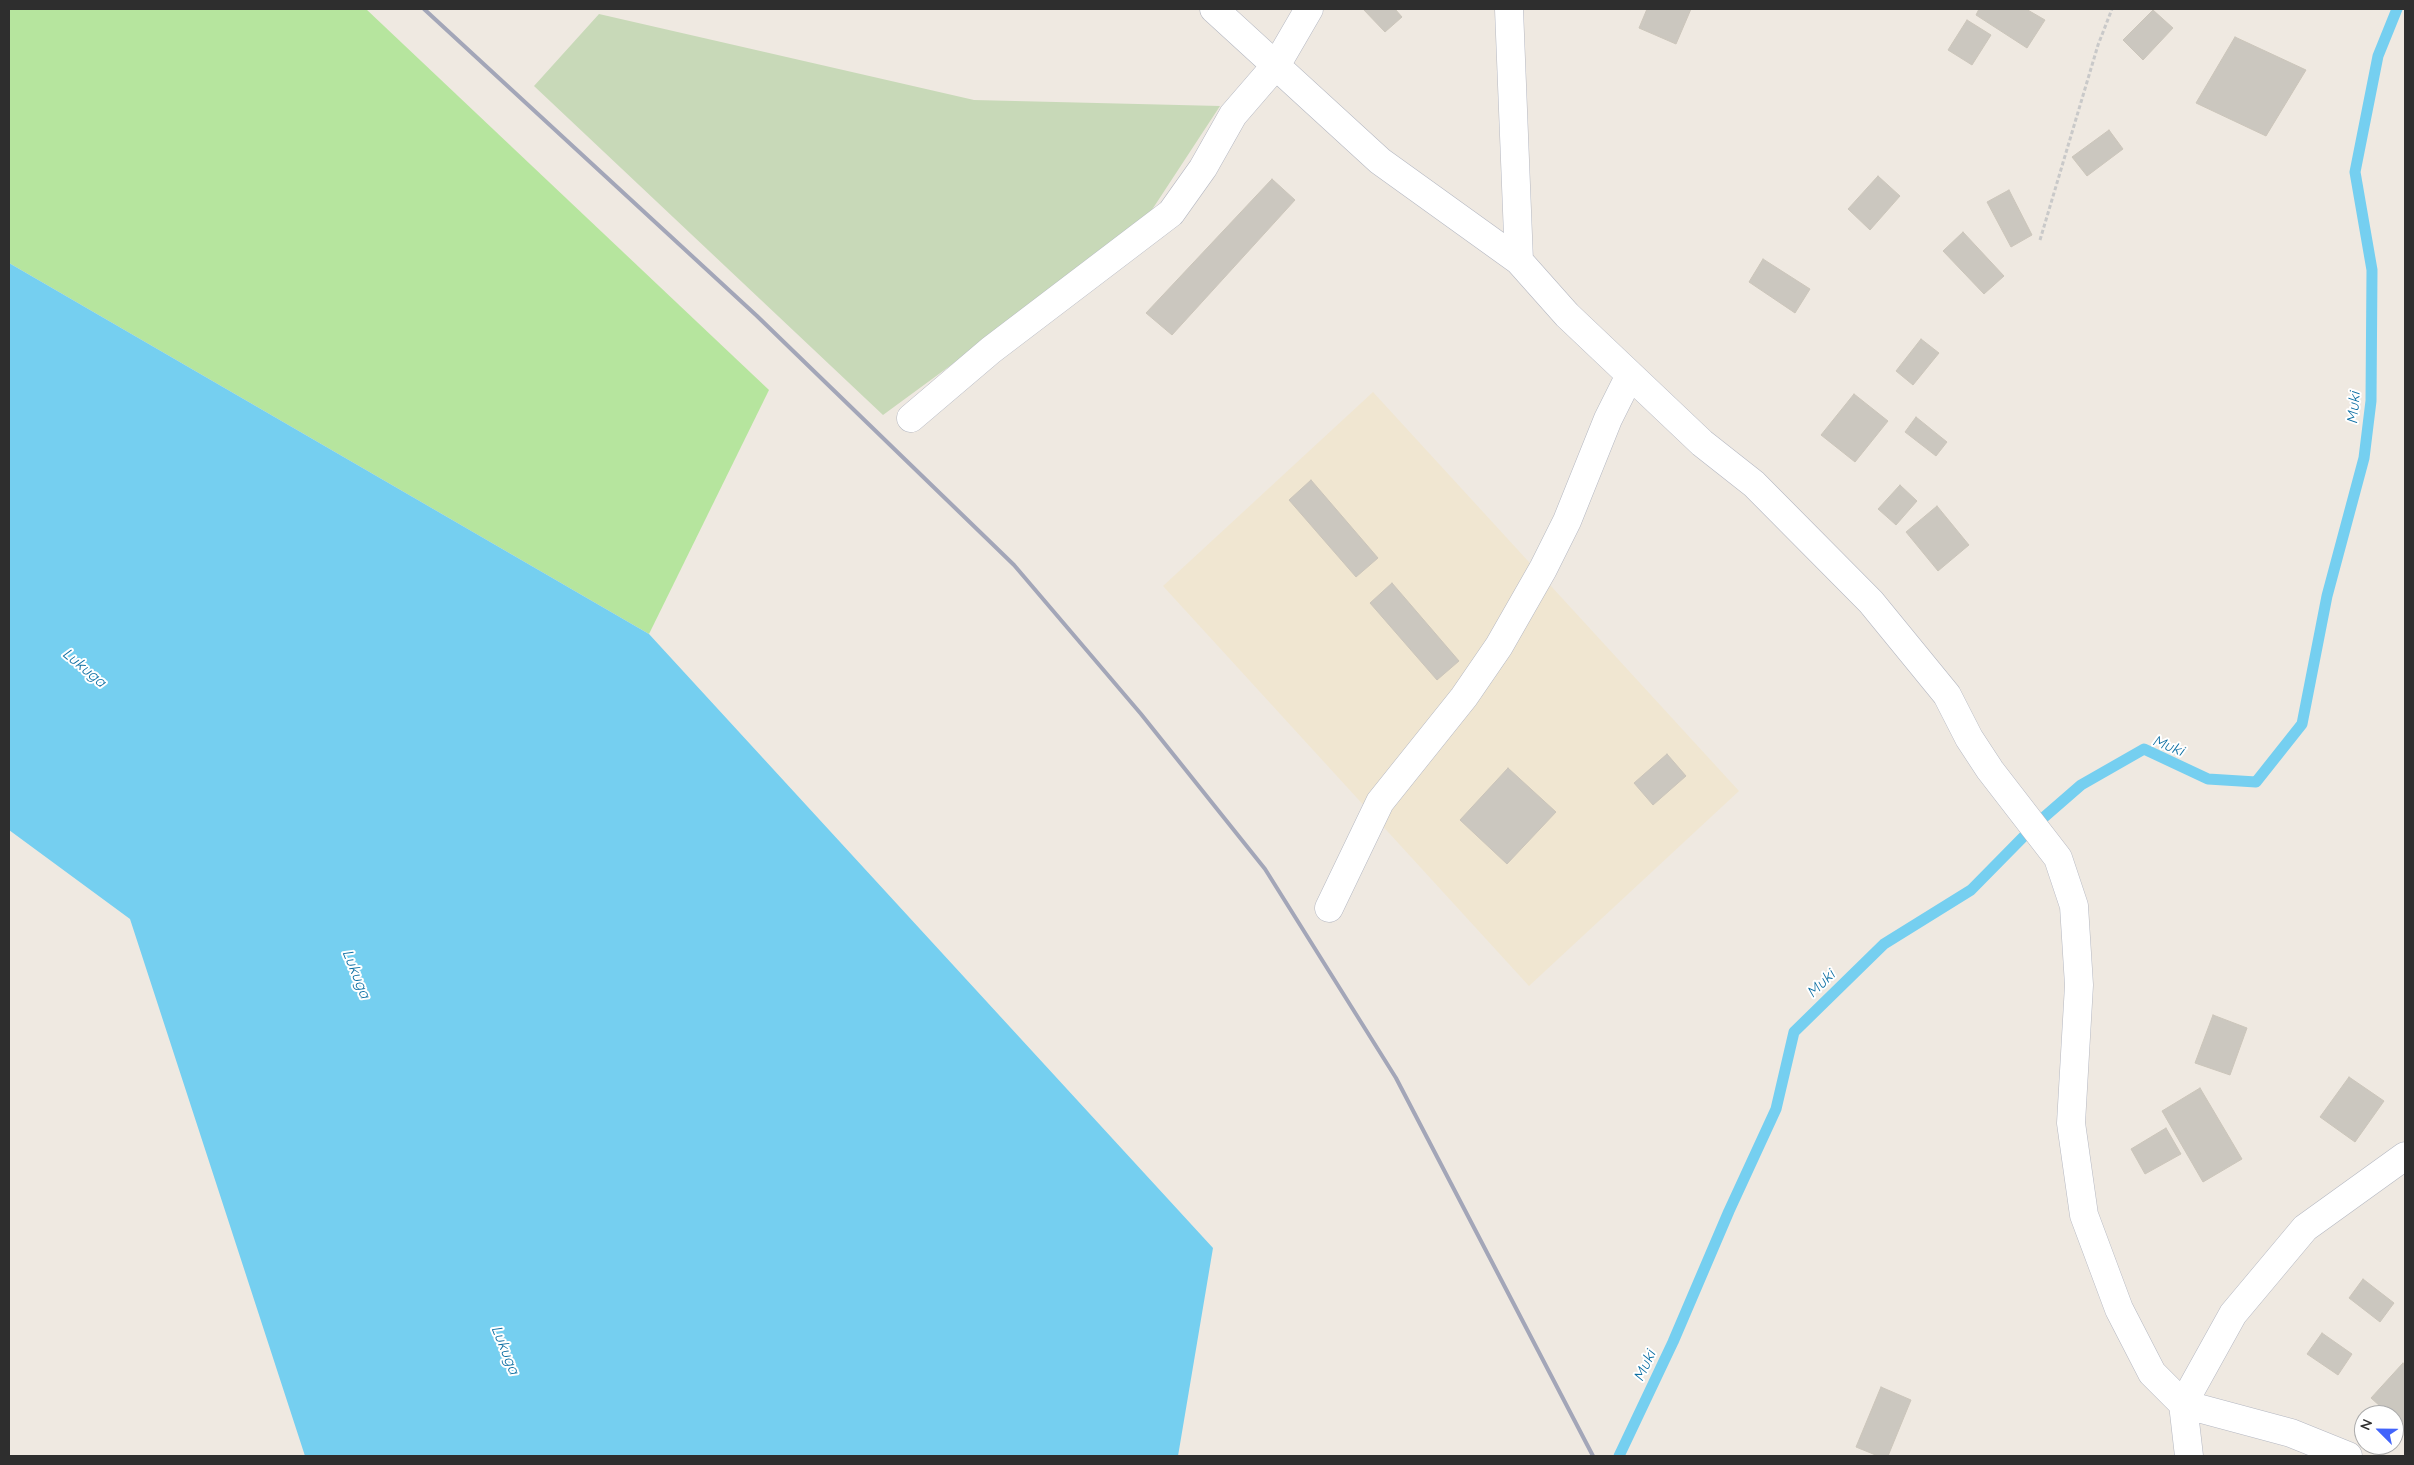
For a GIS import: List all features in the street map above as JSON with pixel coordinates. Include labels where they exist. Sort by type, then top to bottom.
[{"type":"street","points":[[1214,9],[1277,64],[1380,160],[1519,261],[1567,316],[1702,443],[1754,484],[1871,602],[1946,695],[1969,738],[2007,794],[2058,858],[2074,906],[2079,985],[2071,1123],[2084,1215],[2119,1309],[2152,1373],[2183,1404],[2291,1432],[2348,1456]]},
{"type":"street","points":[[911,418],[991,350],[1171,213],[1203,168],[1233,115],[1277,64],[1309,9]]},
{"type":"street","points":[[1509,9],[1519,261]]},
{"type":"street","points":[[1329,908],[1380,802],[1469,690],[1498,646],[1543,569],[1567,521],[1608,419],[1630,375]]},
{"type":"street","points":[[2189,1456],[2183,1404],[2233,1314],[2305,1228],[2405,1156]]},
{"type":"path","points":[[2040,240],[2098,44],[2112,9]]},
{"type":"shaded area","points":[[1373,392],[1739,791],[1529,986],[1163,586]]},
{"type":"green space","points":[[9,9],[366,9],[769,390],[649,634],[9,263]]},
{"type":"green space","points":[[599,14],[974,100],[1220,106],[1142,225],[883,415],[534,86]]},
{"type":"water","name":"Lukuga","points":[[9,263],[649,634],[1213,1248],[1178,1456],[305,1456],[130,919],[9,830]]},
{"type":"building","points":[[1363,9],[1395,9],[1402,17],[1385,32]]},
{"type":"building","points":[[1647,9],[1691,9],[1676,44],[1639,28]]},
{"type":"building","points":[[1979,9],[2026,9],[2045,20],[2027,48],[1976,15]]},
{"type":"building","points":[[2153,10],[2173,28],[2143,60],[2123,40]]},
{"type":"building","points":[[1967,20],[1991,35],[1972,65],[1948,50]]},
{"type":"building","points":[[2235,37],[2306,70],[2266,136],[2196,103]]},
{"type":"building","points":[[2109,130],[2123,149],[2087,176],[2072,157]]},
{"type":"building","points":[[1878,176],[1900,196],[1870,230],[1848,209]]},
{"type":"building","points":[[1272,179],[1295,200],[1172,335],[1146,313]]},
{"type":"building","points":[[2009,190],[2032,235],[2011,247],[1987,202]]},
{"type":"building","points":[[1963,232],[2004,276],[1984,294],[1943,251]]},
{"type":"building","points":[[1763,259],[1810,289],[1795,313],[1749,282]]},
{"type":"building","points":[[1921,339],[1939,353],[1913,385],[1896,371]]},
{"type":"building","points":[[1854,394],[1888,421],[1855,462],[1821,435]]},
{"type":"building","points":[[1916,417],[1947,442],[1936,456],[1905,432]]},
{"type":"building","points":[[1311,480],[1378,558],[1356,577],[1289,500]]},
{"type":"building","points":[[1900,485],[1917,501],[1896,525],[1878,509]]},
{"type":"building","points":[[1937,506],[1969,545],[1938,571],[1906,532]]},
{"type":"building","points":[[1392,583],[1459,661],[1437,680],[1370,603]]},
{"type":"building","points":[[1667,754],[1686,776],[1653,805],[1634,783]]},
{"type":"building","points":[[1508,768],[1556,812],[1507,864],[1460,820]]},
{"type":"building","points":[[2213,1015],[2247,1028],[2230,1075],[2195,1063]]},
{"type":"building","points":[[2349,1077],[2384,1101],[2355,1142],[2320,1117]]},
{"type":"building","points":[[2200,1088],[2242,1159],[2203,1182],[2162,1111]]},
{"type":"building","points":[[2166,1128],[2181,1154],[2145,1174],[2131,1149]]},
{"type":"building","points":[[2363,1279],[2394,1303],[2380,1322],[2349,1298]]},
{"type":"building","points":[[2322,1333],[2352,1354],[2338,1375],[2307,1354]]},
{"type":"building","points":[[2403,1363],[2405,1366],[2405,1430],[2404,1405],[2379,1405],[2371,1398]]},
{"type":"building","points":[[1881,1387],[1911,1400],[1888,1456],[1878,1456],[1856,1447]]},
{"type":"waterway","name":"Muki","points":[[1619,1456],[1673,1342],[1729,1211],[1776,1109],[1794,1032],[1884,944],[1971,890],[2035,825],[2081,785],[2144,749],[2208,779],[2256,782],[2302,724],[2327,596],[2364,458],[2371,401],[2372,270],[2355,172],[2378,56],[2397,9]]},
{"type":"railway","points":[[424,9],[757,316],[1014,565],[1141,714],[1265,869],[1396,1078],[1593,1456]]}]
